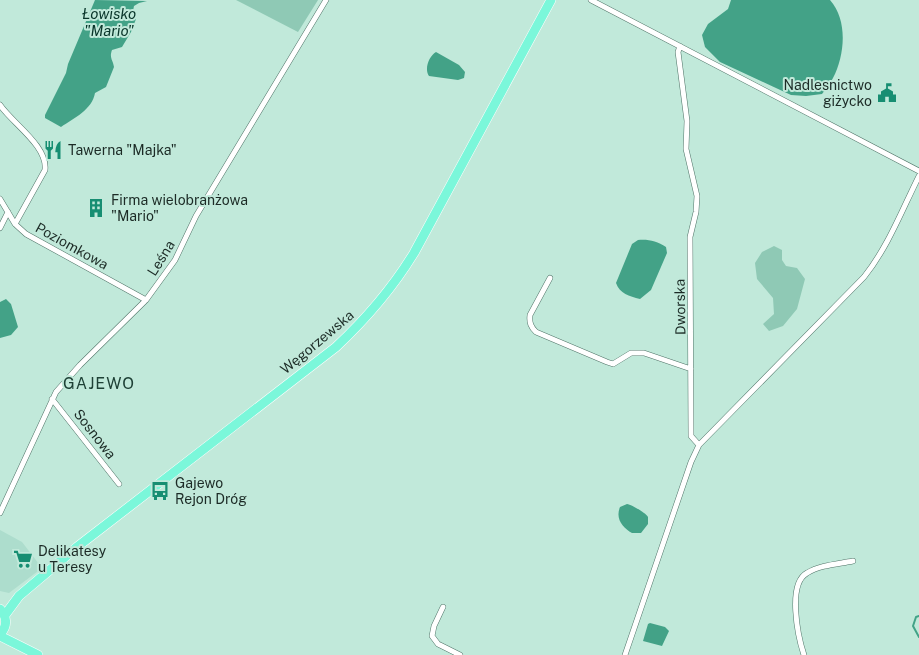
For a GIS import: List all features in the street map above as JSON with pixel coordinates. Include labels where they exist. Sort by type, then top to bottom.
[{"type":"main road","name":"Węgorzewska","points":[[2,610],[114,518],[336,347],[373,310],[394,284],[414,253],[551,0]]},
{"type":"main road","points":[[2,610],[2,633],[38,655]]},
{"type":"street","name":"Leśna","points":[[0,513],[52,399],[63,383],[146,300],[175,260],[196,216],[326,0]]},
{"type":"street","points":[[591,0],[919,171]]},
{"type":"street","name":"Dworska","points":[[680,46],[678,52],[687,121],[686,149],[695,183],[697,204],[690,237],[691,369],[692,436],[699,445]]},
{"type":"street","points":[[0,105],[39,148],[46,165],[15,224]]},
{"type":"street","points":[[624,655],[691,462],[699,445],[864,277],[889,238],[919,176]]},
{"type":"street","name":"Poziomkowa","points":[[0,199],[15,224],[26,234],[146,300]]},
{"type":"street","points":[[0,228],[8,212]]},
{"type":"street","points":[[550,278],[530,315],[531,327],[536,332],[613,364],[631,353],[644,353],[691,369]]},
{"type":"street","name":"Sosnowa","points":[[52,399],[119,484]]},
{"type":"street","points":[[804,655],[797,624],[796,600],[799,582],[806,573],[812,570],[853,561]]},
{"type":"street","points":[[443,607],[434,626],[432,636],[438,644],[460,655]]},
{"type":"shaded area","points":[[236,0],[318,0],[298,32]]},
{"type":"shaded area","points":[[774,246],[782,250],[782,260],[786,266],[797,268],[805,279],[797,309],[783,326],[769,331],[763,324],[774,314],[773,298],[757,279],[755,263],[762,252]]},
{"type":"shaded area","points":[[0,530],[22,542],[42,568],[9,593],[0,591]]},
{"type":"water","name":"Łowisko \"Mario\"","points":[[95,0],[147,1],[134,6],[133,11],[136,19],[131,32],[122,47],[112,50],[111,57],[114,67],[106,87],[95,93],[90,104],[82,113],[61,127],[45,118],[45,115],[66,73]]},
{"type":"water","points":[[731,0],[830,0],[840,17],[843,38],[837,69],[831,82],[822,94],[791,95],[720,62],[705,47],[702,35],[708,24],[728,9]]},
{"type":"water","points":[[436,52],[459,65],[465,72],[464,78],[458,80],[429,76],[427,70],[428,63],[431,56]]},
{"type":"water","points":[[638,240],[649,240],[659,243],[666,247],[667,253],[651,290],[640,299],[622,292],[616,283],[632,244]]},
{"type":"water","points":[[6,299],[11,304],[18,327],[11,335],[0,338],[0,302]]},
{"type":"water","points":[[627,504],[639,509],[648,517],[648,524],[641,533],[632,533],[626,529],[619,519],[620,507]]},
{"type":"water","points":[[648,624],[665,627],[669,631],[662,646],[643,641]]},
{"type":"waterway","points":[[919,616],[916,617],[913,626],[919,637]]},
{"type":"place","name":"Nadlesnictwo giżycko","points":[[887,93]]},
{"type":"place","name":"Tawerna \"Majka\"","points":[[53,150]]},
{"type":"place","name":"Firma wielobranżowa \"Mario\"","points":[[96,208]]},
{"type":"place","name":"Gajewo Rejon Dróg","points":[[160,491]]},
{"type":"place","name":"Delikatesy u Teresy","points":[[23,559]]},
{"type":"district","name":"GAJEWO","points":[[99,383]]}]
